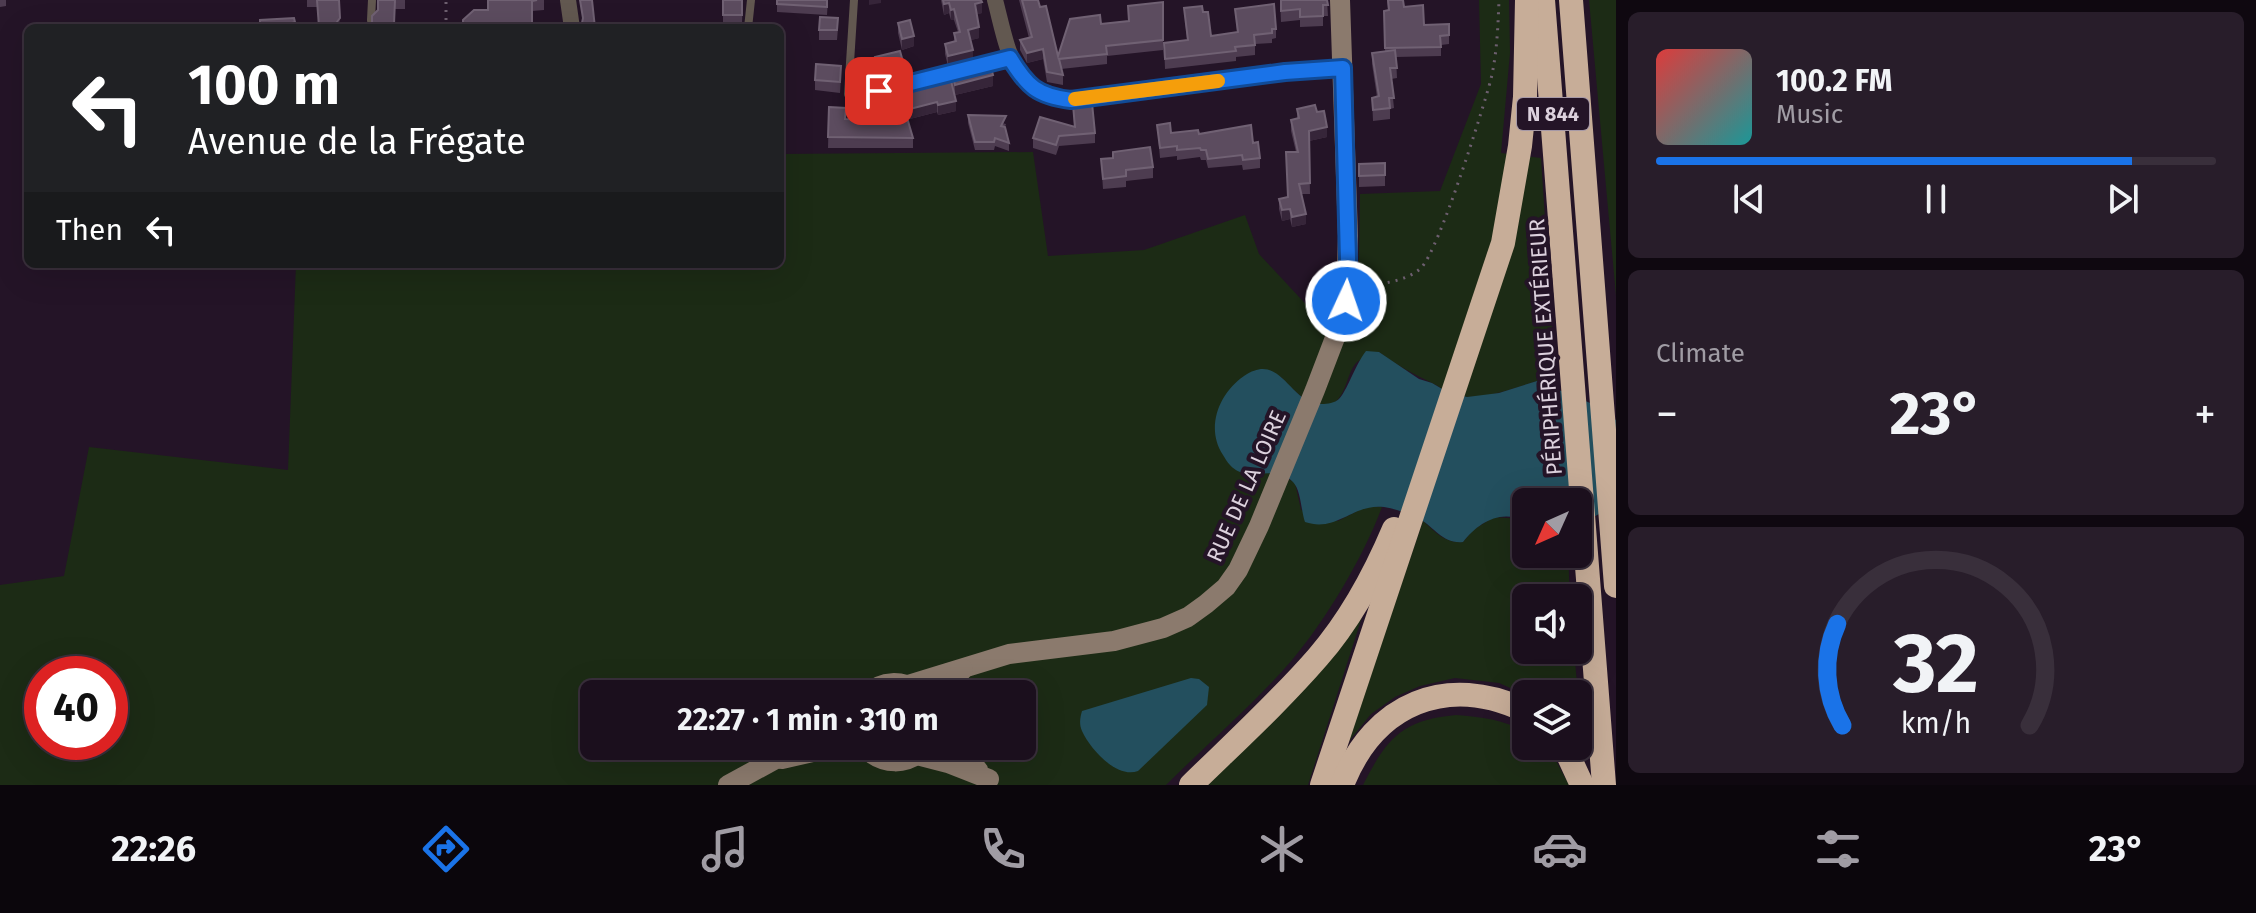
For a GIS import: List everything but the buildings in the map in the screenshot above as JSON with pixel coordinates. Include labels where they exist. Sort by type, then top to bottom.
[{"type":"highway","points":[[1322,785],[1425,445],[1440,430],[1503,243],[1515,184],[1525,97],[1527,0]]},
{"type":"highway","name":"PÉRIPHÉRIQUE EXTÉRIEUR","points":[[1543,0],[1604,785]]},
{"type":"highway","name":"N 844","points":[[1571,0],[1616,586]]},
{"type":"highway","points":[[1191,785],[1318,657],[1398,538]]},
{"type":"highway","points":[[1342,785],[1359,752],[1375,732],[1395,714],[1422,701],[1445,694],[1477,694],[1512,705]]},
{"type":"highway","points":[[1570,760],[1582,785]]},
{"type":"street","points":[[568,0],[571,24]]},
{"type":"street","points":[[995,0],[1010,58],[1025,82],[1049,97],[1071,100],[1285,72],[1343,68]]},
{"type":"street","name":"RUE DE LA LOIRE","points":[[938,680],[1009,654],[1114,641],[1163,628],[1188,617],[1226,587],[1238,570],[1315,390],[1341,322],[1348,286],[1340,0]]},
{"type":"street","points":[[956,680],[968,667]]},
{"type":"street","points":[[728,785],[774,760]]},
{"type":"street","points":[[938,760],[994,782]]},
{"type":"street","points":[[968,760],[994,782]]},
{"type":"lane","points":[[371,20],[372,0]]},
{"type":"lane","points":[[748,24],[751,0]]},
{"type":"lane","points":[[848,94],[854,0]]},
{"type":"lane","points":[[879,91],[1010,58]]},
{"type":"path","points":[[446,0],[446,24]]},
{"type":"path","points":[[1348,286],[1384,283],[1409,275],[1426,262],[1491,80],[1499,0]]},
{"type":"green space","points":[[1479,0],[1509,0],[1510,53],[1501,153],[1541,158],[1556,389],[1537,381],[1494,394],[1472,397],[1450,394],[1379,352],[1356,363],[1344,390],[1332,404],[1316,405],[1308,401],[1281,377],[1241,473],[1269,473],[1289,479],[1295,483],[1301,510],[1338,521],[1365,507],[1382,507],[1355,566],[1305,644],[1262,692],[1166,785],[0,785],[0,585],[64,576],[89,447],[288,470],[296,268],[784,268],[784,154],[1033,152],[1048,256],[1144,250],[1245,215],[1259,254],[1327,327],[1352,334],[1358,309],[1360,194],[1440,191],[1481,84]]},
{"type":"green space","points":[[1589,0],[1616,0],[1616,296]]},
{"type":"green space","points":[[1494,517],[1512,518],[1512,568],[1569,568],[1569,584],[1512,584],[1512,664],[1575,664],[1577,680],[1512,680],[1512,689],[1499,683],[1455,678],[1420,686],[1395,697],[1371,714],[1346,745],[1423,521],[1436,533],[1457,542],[1463,542],[1473,530]]},
{"type":"green space","points":[[1362,617],[1308,785],[1208,785]]},
{"type":"green space","points":[[1456,715],[1512,726],[1512,760],[1556,760],[1569,785],[1363,785],[1380,755],[1398,734],[1422,721]]},
{"type":"water","points":[[1366,351],[1379,352],[1419,379],[1449,393],[1467,397],[1499,393],[1537,381],[1595,405],[1616,420],[1616,497],[1592,518],[1592,488],[1512,488],[1512,517],[1499,517],[1483,524],[1463,542],[1450,541],[1420,519],[1384,507],[1363,509],[1326,524],[1305,522],[1298,490],[1287,477],[1274,473],[1240,472],[1228,463],[1215,434],[1217,412],[1235,383],[1257,370],[1277,374],[1311,402],[1322,404],[1335,401],[1342,395]]},
{"type":"water","points":[[1191,678],[1199,679],[1209,687],[1207,705],[1138,771],[1122,771],[1113,767],[1091,746],[1082,731],[1082,711]]},
{"type":"slow traffic","points":[[1075,99],[1218,81]]},
{"type":"route","points":[[879,91],[1010,58],[1025,82],[1049,97],[1071,100],[1285,72],[1343,68],[1348,259],[1346,301]]}]
